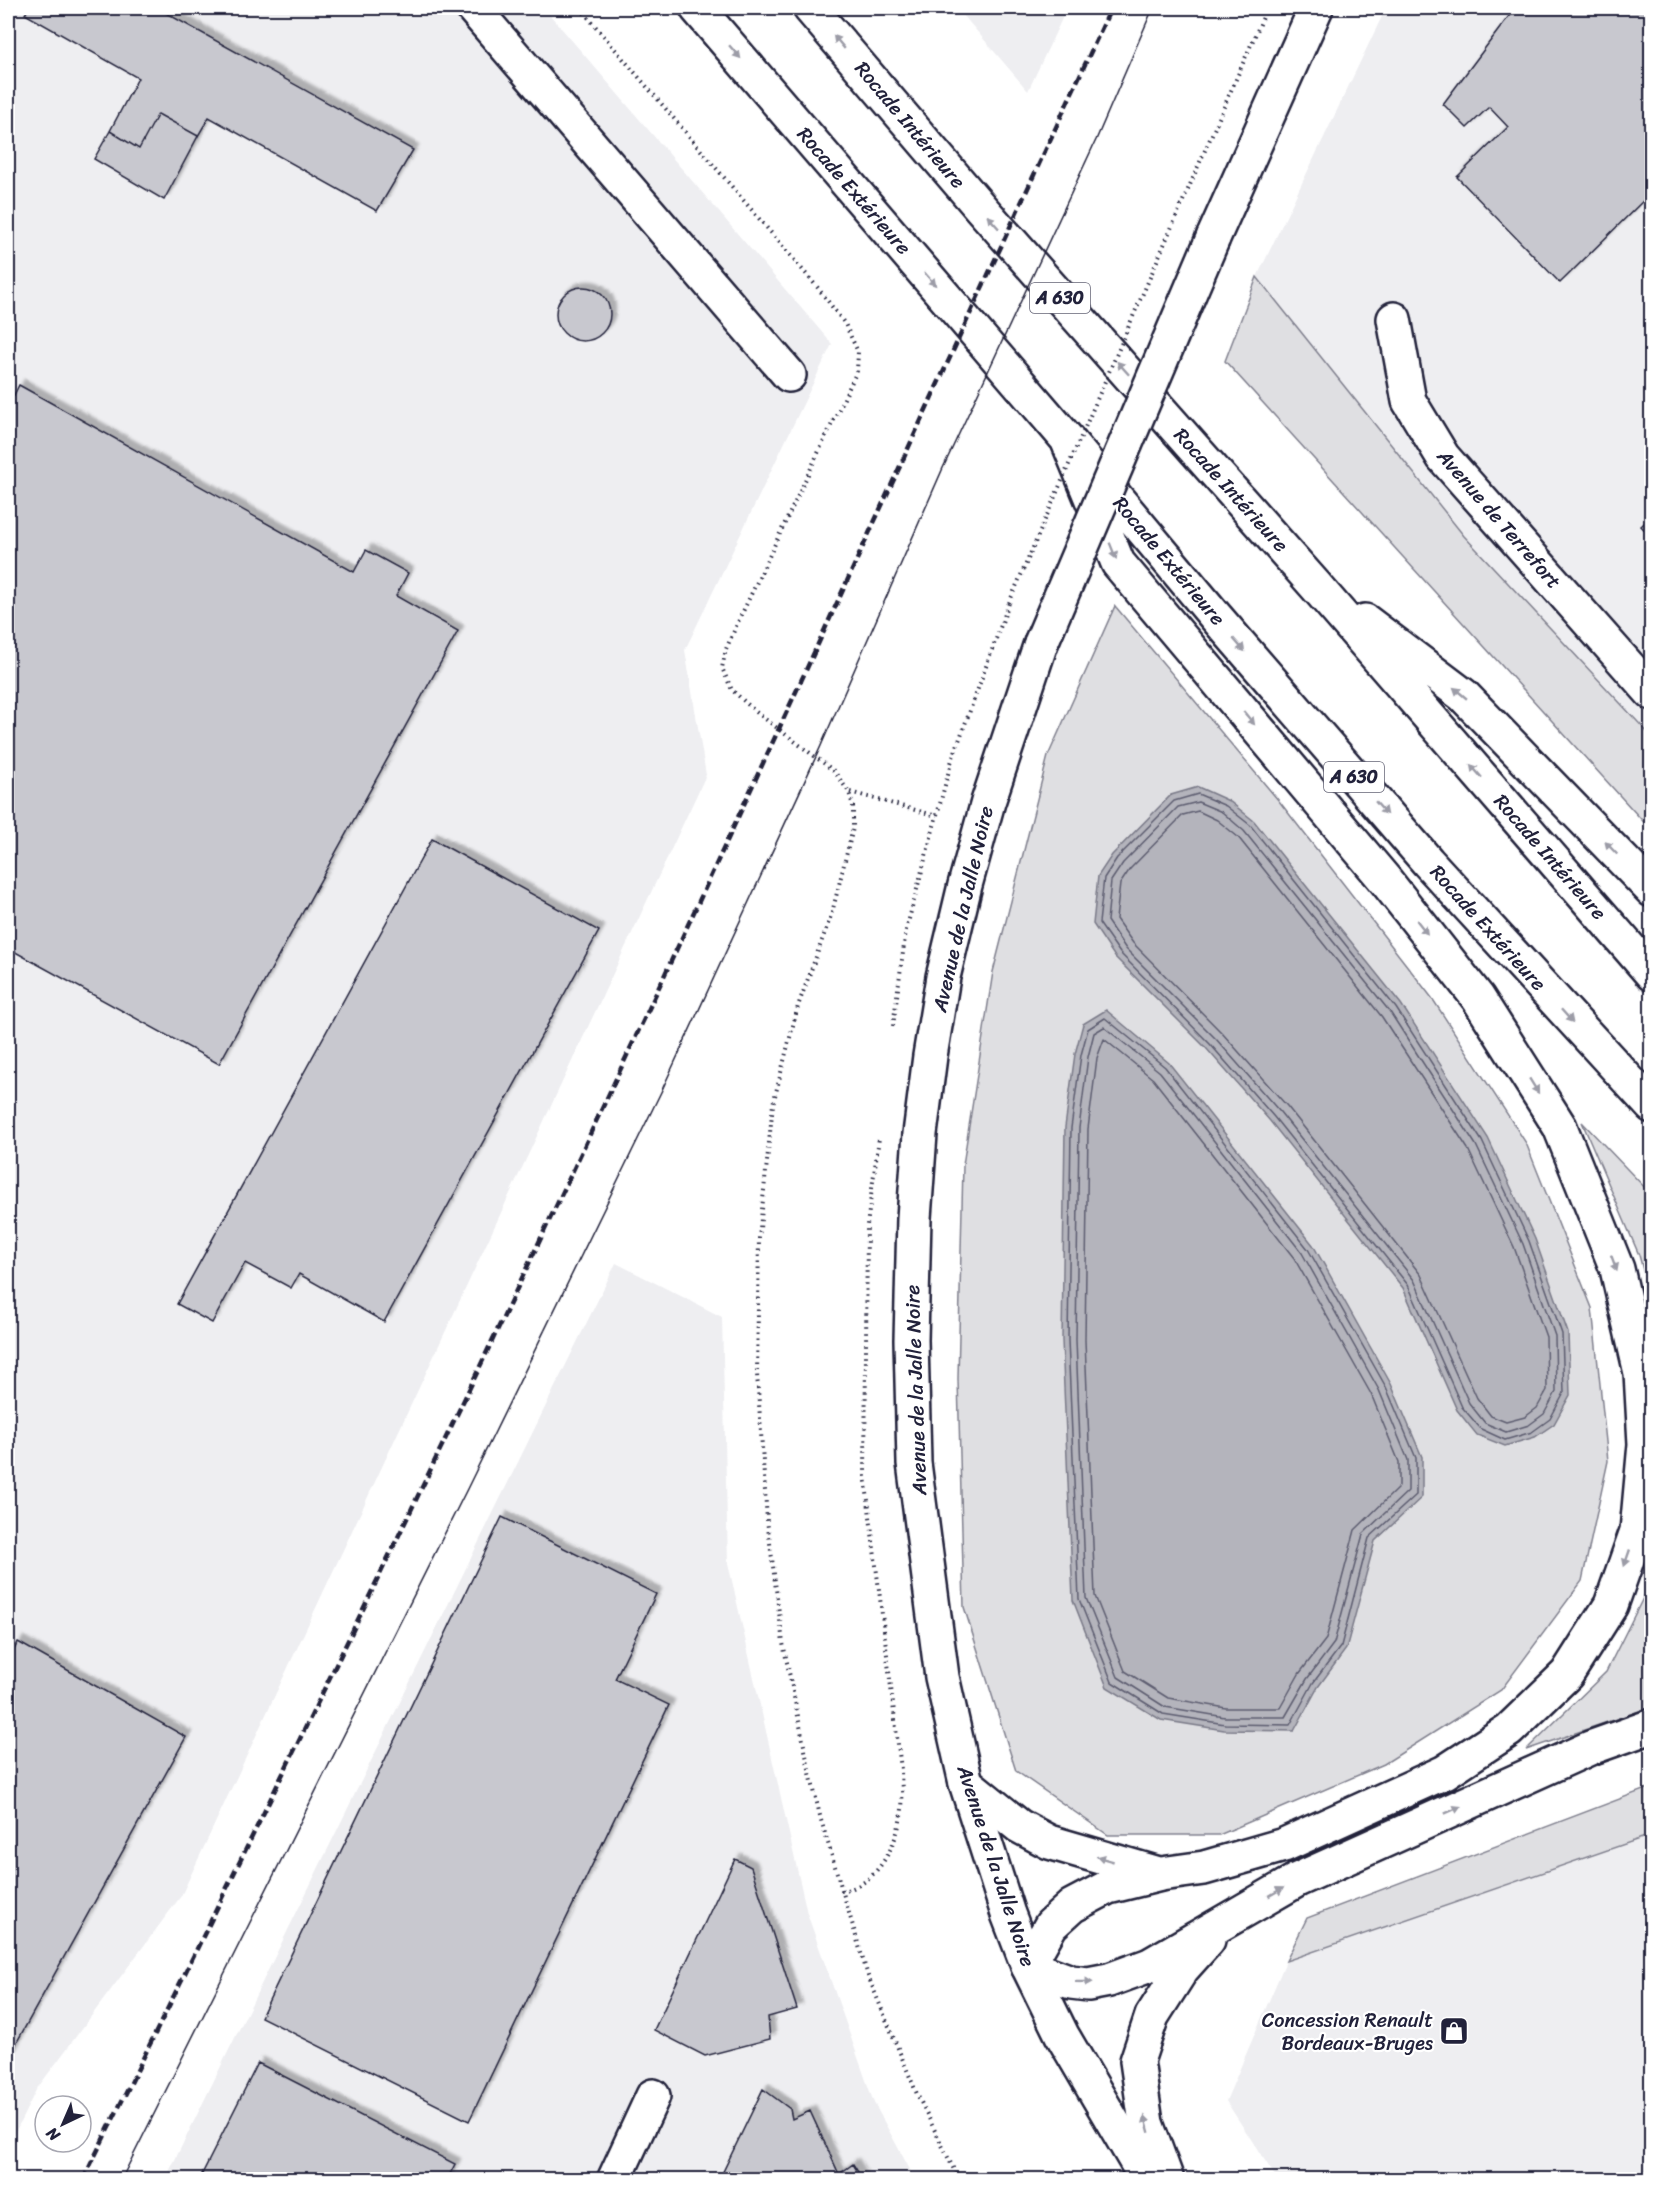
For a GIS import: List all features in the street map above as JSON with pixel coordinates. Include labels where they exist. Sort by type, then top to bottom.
[{"type":"main road","points":[[473,8],[789,375]]},
{"type":"main road","name":"Rocade Extérieure","points":[[697,8],[1421,854],[1652,1106]]},
{"type":"main road","name":"Rocade Intérieure","points":[[810,8],[980,207],[1315,585],[1652,974]]},
{"type":"main road","name":"Avenue de la Jalle Noire","points":[[1147,2180],[1062,2035],[1028,1966],[1008,1914],[966,1783],[942,1677],[914,1463],[911,1340],[914,1218],[930,1056],[944,977],[965,885],[988,802],[1041,643],[1213,238],[1316,8]]},
{"type":"main road","name":"Avenue de Terrefort","points":[[1394,319],[1409,400],[1443,458],[1652,693]]},
{"type":"main road","points":[[1067,439],[1118,563],[1386,881],[1478,998],[1560,1127],[1617,1269],[1641,1373],[1645,1444],[1636,1531],[1611,1605],[1567,1674],[1509,1730],[1445,1772],[1284,1845],[1204,1868],[1161,1874],[1108,1887],[1072,1906],[1051,1925],[1028,1966],[1071,1982],[1088,1984],[1109,1980],[1150,1965],[1297,1880],[1590,1748],[1652,1726]]},
{"type":"main road","points":[[1315,585],[1463,695],[1652,890]]},
{"type":"main road","points":[[966,1783],[1019,1826],[1048,1842],[1161,1874]]},
{"type":"main road","points":[[1167,2180],[1146,2123],[1137,2061],[1152,2016],[1182,1969],[1225,1921]]},
{"type":"main road","points":[[614,2180],[653,2096]]},
{"type":"path","points":[[580,8],[818,288],[845,324],[858,352],[858,371],[738,621],[726,649],[722,668],[732,690],[756,712],[834,771],[849,792],[853,806],[853,828],[832,913],[798,1006],[773,1104],[759,1238],[757,1374],[767,1520],[786,1655],[807,1760],[841,1891],[868,1976],[917,2094],[959,2180]]},
{"type":"path","points":[[1009,603],[1267,8]]},
{"type":"path","points":[[849,792],[937,816]]},
{"type":"shaded area","points":[[8,8],[544,8],[832,344],[685,650],[706,775],[181,1896],[33,2094],[8,2147]]},
{"type":"shaded area","points":[[957,8],[1067,8],[1028,91]]},
{"type":"shaded area","points":[[1386,8],[1651,8],[1651,736],[1464,536],[1257,277]]},
{"type":"shaded area","points":[[1257,277],[1464,536],[1651,736],[1651,830],[1225,361]]},
{"type":"shaded area","points":[[1115,606],[1279,801],[1432,998],[1526,1143],[1592,1308],[1608,1461],[1582,1581],[1501,1690],[1384,1764],[1219,1835],[1108,1835],[1016,1771],[964,1607],[958,1379],[963,1165],[993,972],[1048,756]]},
{"type":"shaded area","points":[[1582,1122],[1651,1194],[1651,1300],[1639,1255]]},
{"type":"shaded area","points":[[616,1263],[722,1317],[728,1563],[807,1913],[874,2103],[915,2179],[165,2180]]},
{"type":"shaded area","points":[[1651,1582],[1651,1707],[1526,1750],[1606,1672]]},
{"type":"shaded area","points":[[1651,1787],[1651,1835],[1286,1961],[1307,1918]]},
{"type":"shaded area","name":"Concession Renault Bordeaux-Bruges","points":[[1651,1835],[1651,2179],[1277,2179],[1226,2101],[1286,1961]]},
{"type":"water","points":[[1198,787],[1229,801],[1254,821],[1401,1004],[1488,1138],[1535,1239],[1568,1333],[1570,1395],[1554,1424],[1535,1437],[1505,1446],[1477,1435],[1457,1410],[1403,1288],[1270,1121],[1206,1048],[1115,957],[1093,924],[1098,876],[1112,855],[1171,795]]},
{"type":"water","points":[[1106,1010],[1169,1063],[1313,1245],[1391,1384],[1422,1457],[1422,1497],[1375,1541],[1346,1649],[1318,1687],[1294,1731],[1224,1730],[1161,1720],[1107,1687],[1073,1600],[1062,1340],[1065,1127],[1075,1054],[1083,1024]]},
{"type":"building","points":[[29,8],[157,8],[413,150],[377,211],[209,117],[198,136],[158,114],[139,149],[110,131],[138,78],[25,14]]},
{"type":"building","points":[[1515,8],[1652,8],[1652,192],[1560,283],[1457,177],[1508,127],[1489,107],[1467,128],[1443,104]]},
{"type":"building","points":[[158,114],[198,136],[164,200],[94,159],[110,131],[139,149]]},
{"type":"building","points":[[583,287],[593,289],[602,295],[608,304],[610,314],[608,324],[602,333],[593,339],[583,341],[573,339],[564,333],[558,324],[556,314],[558,304],[564,295],[573,289]]},
{"type":"building","points":[[19,385],[354,572],[366,550],[408,573],[396,596],[458,631],[219,1064],[8,948],[8,407]]},
{"type":"building","points":[[1652,516],[1652,538],[1641,526]]},
{"type":"building","points":[[432,839],[599,931],[384,1322],[299,1274],[291,1288],[245,1263],[212,1323],[177,1304]]},
{"type":"building","points":[[502,1517],[656,1594],[615,1679],[669,1705],[469,2121],[261,2017]]},
{"type":"building","points":[[18,1642],[186,1737],[8,2058],[8,1662]]},
{"type":"building","points":[[735,1859],[751,1867],[797,2009],[768,2017],[770,2039],[705,2056],[654,2030]]},
{"type":"building","points":[[258,2063],[455,2164],[447,2180],[199,2180]]},
{"type":"building","points":[[763,2089],[790,2109],[792,2119],[810,2111],[839,2174],[853,2164],[863,2180],[719,2180]]},
{"type":"tram line","points":[[121,2180],[467,1489],[661,1092],[820,748],[943,468],[1096,140],[1153,8]]},
{"type":"railway","points":[[83,2180],[359,1617],[597,1120],[1111,8]]},
{"type":"place","name":"Concession Renault Bordeaux-Bruges","points":[[1454,2031]]}]
